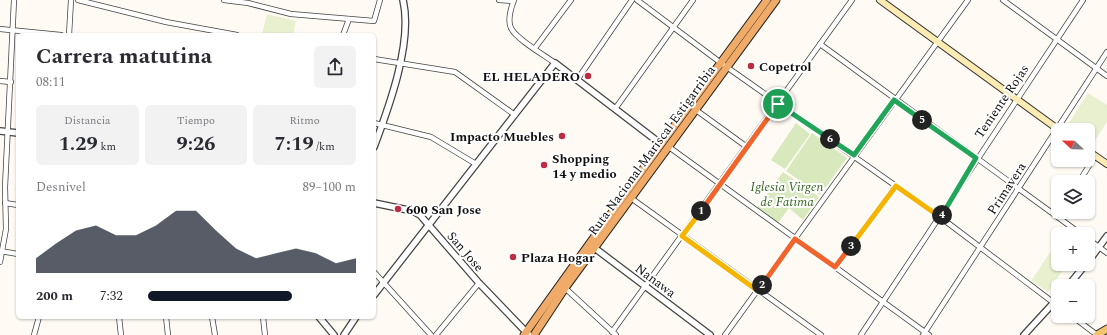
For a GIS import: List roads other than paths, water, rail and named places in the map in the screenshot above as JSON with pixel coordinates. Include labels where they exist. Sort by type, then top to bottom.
[{"type":"highway","name":"Ruta Nacional Mariscal Estigarribia","points":[[534,335],[661,144],[767,0]]},
{"type":"highway","name":"Ruta Nacional Mariscal Estigarribia","points":[[526,334],[592,246],[631,198],[776,0]]},
{"type":"main road","points":[[880,0],[1051,124]]},
{"type":"main road","points":[[1095,156],[1107,164]]},
{"type":"main road","points":[[1097,335],[1107,329]]},
{"type":"street","points":[[0,262],[6,229],[5,203],[2,187],[9,131],[14,0]]},
{"type":"street","points":[[69,33],[71,0]]},
{"type":"street","points":[[78,0],[166,22],[226,33]]},
{"type":"street","points":[[224,0],[248,3],[291,14],[374,22],[380,0]]},
{"type":"street","points":[[376,142],[395,88],[400,62],[405,12],[403,0]]},
{"type":"street","points":[[499,0],[514,1],[510,19],[511,27],[516,34],[661,144]]},
{"type":"street","points":[[535,48],[571,0]]},
{"type":"street","points":[[577,80],[632,0]]},
{"type":"street","points":[[637,0],[721,63],[778,104],[854,155],[940,217],[979,248],[1051,298]]},
{"type":"street","points":[[615,109],[693,0]]},
{"type":"street","points":[[564,288],[614,334],[645,286],[720,185],[852,0]]},
{"type":"street","points":[[725,335],[854,155],[968,0]]},
{"type":"street","points":[[1003,0],[1107,76]]},
{"type":"street","name":"Teniente Rojas","points":[[861,335],[940,217],[976,158],[1083,0]]},
{"type":"street","points":[[344,33],[349,19]]},
{"type":"street","points":[[0,29],[45,33]]},
{"type":"street","points":[[820,44],[894,100],[1051,210]]},
{"type":"street","name":"Primavera","points":[[1062,123],[1107,52]]},
{"type":"street","points":[[376,59],[455,72],[515,115]]},
{"type":"street","points":[[376,292],[555,63]]},
{"type":"street","points":[[0,81],[11,82]]},
{"type":"street","points":[[696,110],[747,147]]},
{"type":"street","points":[[376,124],[432,137],[476,164]]},
{"type":"street","points":[[0,131],[16,133]]},
{"type":"street","name":"Primavera","points":[[925,334],[979,248],[1051,140]]},
{"type":"street","points":[[669,147],[925,334]]},
{"type":"street","points":[[835,267],[896,186]]},
{"type":"street","points":[[631,198],[821,335]]},
{"type":"street","name":"San Jose","points":[[376,202],[413,211],[420,215],[526,334]]},
{"type":"street","points":[[5,203],[16,205]]},
{"type":"street","points":[[1063,219],[1073,227]]},
{"type":"street","points":[[1095,254],[1107,236]]},
{"type":"street","points":[[1095,244],[1107,253]]},
{"type":"street","name":"Nanawa","points":[[592,246],[710,335]]},
{"type":"street","points":[[1,252],[16,254]]},
{"type":"street","points":[[1074,279],[1080,271]]},
{"type":"street","points":[[376,274],[431,335]]},
{"type":"street","points":[[436,335],[479,283]]},
{"type":"street","points":[[1024,335],[1051,308]]},
{"type":"street","points":[[34,335],[38,319]]},
{"type":"street","points":[[119,319],[120,335]]},
{"type":"street","points":[[166,319],[168,335]]},
{"type":"street","points":[[212,319],[215,335]]},
{"type":"street","points":[[263,319],[265,335]]},
{"type":"street","points":[[321,319],[334,335]]},
{"type":"street","points":[[344,335],[355,319]]},
{"type":"street","points":[[1081,323],[1097,335]]},
{"type":"place","name":"Copetrol","points":[[751,66]]},
{"type":"place","name":"EL HELADERO","points":[[588,76]]},
{"type":"place","name":"Impacto Muebles","points":[[562,136]]},
{"type":"place","name":"Shopping 14 y medio","points":[[544,165]]},
{"type":"place","name":"600 San Jose","points":[[398,209]]},
{"type":"place","name":"Plaza Hogar","points":[[513,257]]},
{"type":"park label","name":"Iglesia Virgen de Fatima","points":[[787,194]]}]
